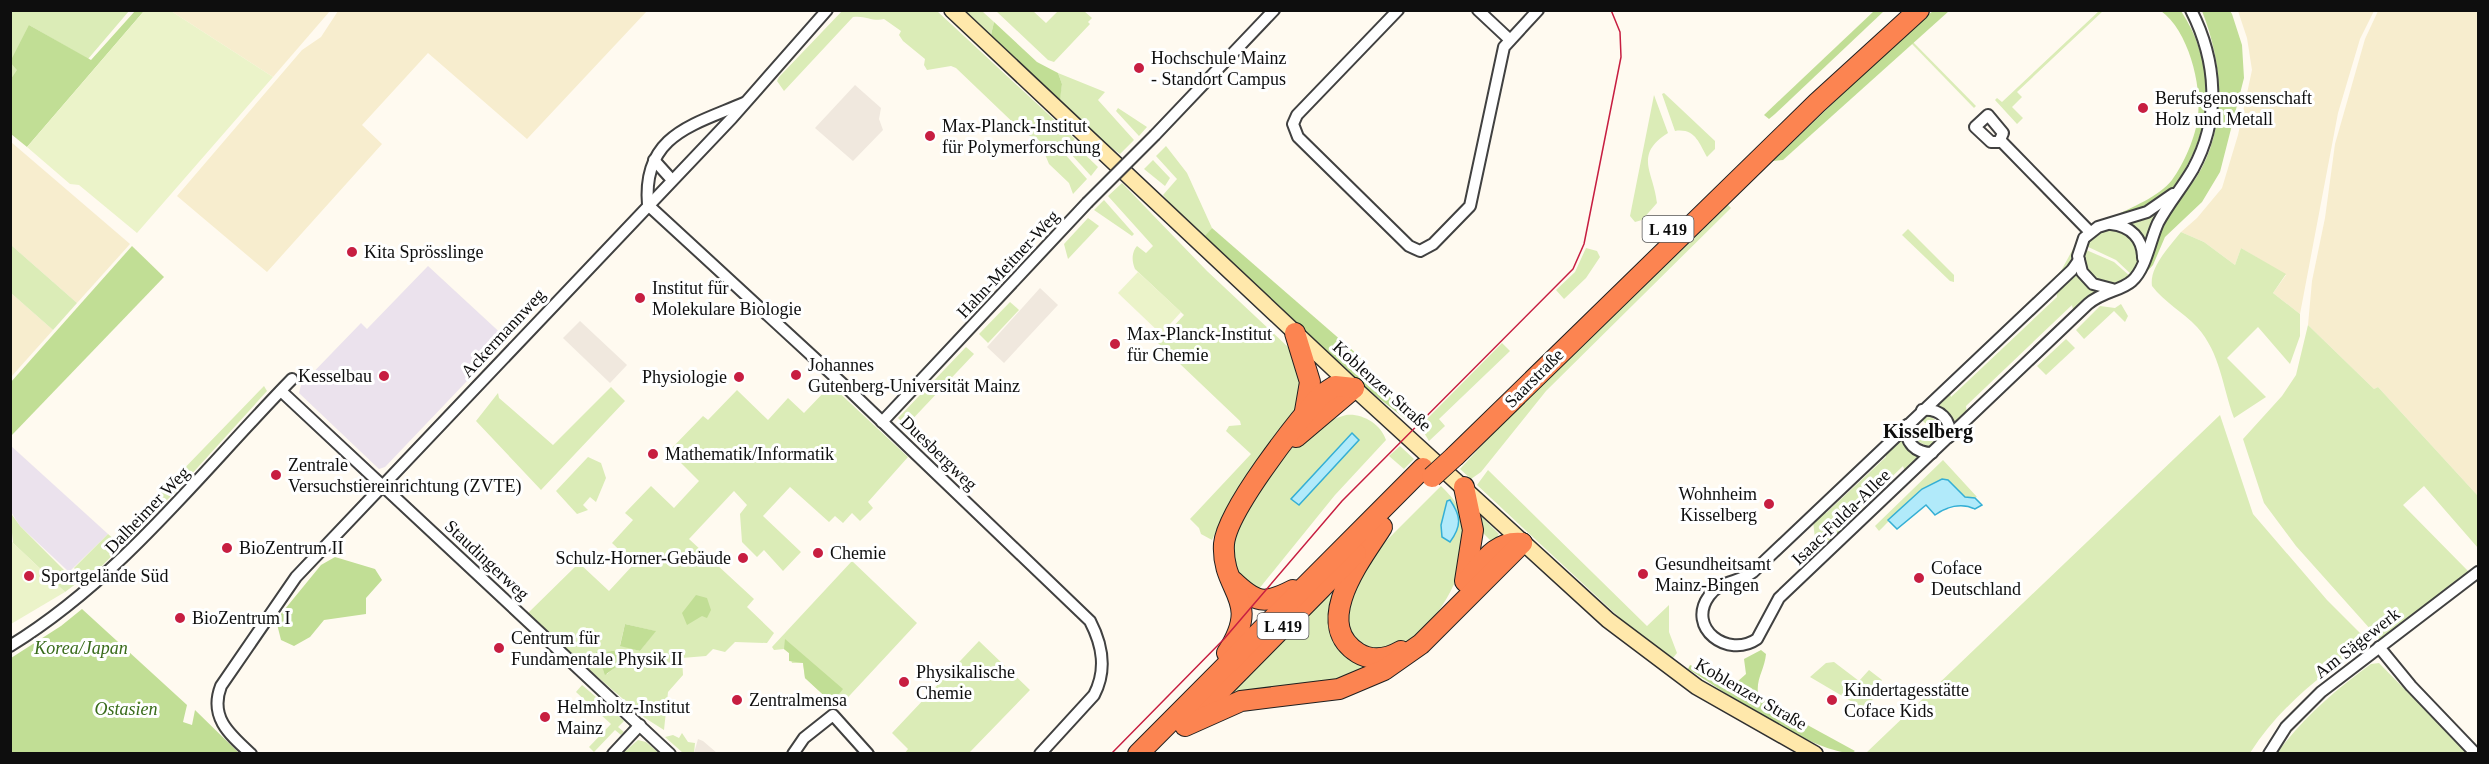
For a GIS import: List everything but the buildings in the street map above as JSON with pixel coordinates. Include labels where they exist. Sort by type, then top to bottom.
[{"type":"highway","name":"Saarstraße","points":[[1450,451],[1898,10]]},
{"type":"highway","name":"Saarstraße","points":[[1138,753],[1306,584],[1918,10]]},
{"type":"highway","points":[[1295,333],[1310,382],[1305,414]]},
{"type":"highway","points":[[1208,683],[1236,639],[1242,624],[1240,604],[1225,558],[1226,535],[1247,493],[1305,414],[1328,389],[1338,386],[1354,388]]},
{"type":"highway","points":[[1278,451],[1339,403],[1354,388]]},
{"type":"highway","name":"Saarstraße","points":[[1157,753],[1382,527],[1428,472]]},
{"type":"highway","points":[[1464,487],[1473,530],[1465,584]]},
{"type":"highway","points":[[1382,527],[1341,599],[1340,628],[1354,650],[1377,659],[1395,655],[1426,631],[1495,549],[1507,543],[1522,543]]},
{"type":"highway","points":[[1185,726],[1240,701],[1339,689],[1384,670],[1421,644],[1522,543]]},
{"type":"highway","points":[[1232,580],[1250,596],[1263,601],[1277,598],[1306,584]]},
{"type":"main road","name":"Koblenzer Straße","points":[[952,10],[1354,388],[1608,620],[1675,672],[1768,729],[1815,753]]},
{"type":"street","name":"Hahn-Meitner-Weg","points":[[882,422],[1274,10]]},
{"type":"street","points":[[1398,10],[1298,115],[1293,124],[1298,137],[1409,246],[1417,250],[1433,244],[1472,203],[1504,47],[1538,10]]},
{"type":"street","points":[[1478,10],[1509,39]]},
{"type":"street","name":"Isaac-Fulda-Allee","points":[[2180,188],[2147,212],[2090,232],[2080,245],[2079,260],[2072,270],[1754,572],[1714,589],[1703,610],[1704,623],[1709,634],[1719,643],[1729,646],[1745,645],[1757,639],[1779,598],[2088,304],[2112,289],[2134,280],[2159,222],[2180,188],[2201,152],[2212,106],[2210,59],[2191,10]]},
{"type":"street","name":"Ackermannweg","points":[[251,753],[232,736],[218,717],[217,698],[221,686],[296,577],[747,101],[826,13]]},
{"type":"street","name":"Ackermannweg","points":[[654,160],[686,126],[747,101]]},
{"type":"street","points":[[2001,141],[2090,232]]},
{"type":"street","points":[[654,160],[672,180]]},
{"type":"street","points":[[648,205],[647,185],[654,160]]},
{"type":"street","name":"Duesbergweg","points":[[648,205],[882,422],[1069,598],[1090,621],[1098,636],[1103,664],[1098,687],[1087,703],[1040,753]]},
{"type":"street","points":[[2108,224],[2121,226],[2132,232],[2142,245],[2144,258]]},
{"type":"street","points":[[2079,260],[2082,272],[2091,282],[2112,289]]},
{"type":"street","name":"Dalheimer Weg","points":[[10,645],[44,625],[86,593],[128,555],[292,379]]},
{"type":"street","name":"Staudingerweg","points":[[281,391],[670,753]]},
{"type":"street","points":[[1922,410],[1933,410],[1944,417],[1949,427],[1949,438]]},
{"type":"street","points":[[1907,425],[1906,436],[1912,446],[1921,452],[1932,453]]},
{"type":"street","name":"Am Sägewerk","points":[[2269,753],[2286,727],[2303,708],[2478,572]]},
{"type":"street","points":[[2379,647],[2410,686],[2476,753]]},
{"type":"street","points":[[793,753],[804,738],[833,715],[867,753]]},
{"type":"street","points":[[613,753],[640,725]]},
{"type":"shaded area","points":[[171,11],[330,11],[273,77]]},
{"type":"shaded area","points":[[338,11],[647,11],[527,139],[428,53],[362,125],[382,144],[267,272],[177,196],[302,50],[321,37]]},
{"type":"shaded area","points":[[2238,11],[2374,11],[2360,39],[2338,113],[2300,314],[2273,293],[2286,275],[2241,248],[2235,265],[2204,242],[2181,232],[2197,218],[2222,188],[2238,135],[2252,70],[2247,38]]},
{"type":"shaded area","points":[[2378,11],[2478,11],[2478,496],[2378,387],[2374,389],[2308,325],[2312,281],[2325,218],[2335,144],[2365,39]]},
{"type":"shaded area","points":[[855,85],[881,108],[879,119],[883,130],[853,161],[815,128]]},
{"type":"shaded area","points":[[11,142],[130,244],[77,303],[11,245]]},
{"type":"shaded area","points":[[428,266],[507,339],[385,467],[379,469],[299,393],[301,385],[361,323],[367,329]]},
{"type":"shaded area","points":[[1040,288],[1058,305],[1004,363],[987,347]]},
{"type":"shaded area","points":[[11,293],[53,330],[11,377]]},
{"type":"shaded area","points":[[580,321],[627,365],[610,383],[563,338]]},
{"type":"shaded area","points":[[10,445],[108,534],[69,572],[20,526],[11,512]]},
{"type":"shaded area","points":[[698,739],[703,741],[717,753],[694,753]]},
{"type":"green space","points":[[843,10],[937,11],[1075,139],[1063,152],[1087,179],[1073,194],[1069,183],[1049,164],[1039,140],[1024,133],[956,68],[951,66],[927,70],[924,65],[925,59],[903,41],[899,35],[901,31],[884,19],[853,17],[784,91],[777,81],[779,77]]},
{"type":"green space","points":[[11,11],[129,11],[88,59],[29,25],[35,59],[11,89]]},
{"type":"green space","points":[[135,11],[144,11],[27,147],[11,134],[11,79],[17,70],[10,62],[29,25],[91,60]]},
{"type":"green space","points":[[144,11],[171,11],[273,77],[137,233],[79,185],[70,184],[27,147]]},
{"type":"green space","points":[[965,11],[982,11],[994,22],[991,35]]},
{"type":"green space","points":[[996,11],[1033,11],[1046,23],[1058,11],[1084,11],[1092,18],[1088,22],[1090,24],[1054,62],[1048,60]]},
{"type":"green space","points":[[1874,11],[1884,11],[1775,114],[1769,119],[1764,115]]},
{"type":"green space","points":[[1933,11],[1949,11],[1783,160],[1773,161],[1910,29]]},
{"type":"green space","points":[[2099,11],[2103,11],[2017,92],[2022,97],[2012,107],[2023,118],[2017,124],[1995,100],[1997,98],[2002,102]]},
{"type":"green space","points":[[2161,11],[2181,11],[2192,30],[2199,49],[2206,90],[2201,131],[2184,171],[2167,194],[2149,206],[2115,218],[2113,217],[2152,197],[2172,180],[2189,150],[2197,124],[2198,89],[2191,59],[2179,31]]},
{"type":"green space","points":[[2202,11],[2230,11],[2232,14],[2242,45],[2244,78],[2220,172],[2202,202],[2165,237],[2153,265],[2142,277],[2149,252],[2161,226],[2173,206],[2196,178],[2213,138],[2219,95],[2218,74],[2209,31]]},
{"type":"green space","points":[[994,22],[1037,62],[1058,73],[1062,84],[1060,100],[991,35]]},
{"type":"green space","points":[[1912,41],[1976,106],[1974,108],[1911,43]]},
{"type":"green space","points":[[1058,73],[1105,92],[1098,100],[1134,140],[1120,154],[1084,128],[1059,104],[1062,84]]},
{"type":"green space","points":[[1664,93],[1715,141],[1715,149],[1707,157],[1692,134],[1675,131],[1662,94]]},
{"type":"green space","points":[[1654,95],[1668,133],[1657,141],[1648,157],[1657,203],[1642,220],[1635,222],[1630,216]]},
{"type":"green space","points":[[1118,108],[1147,127],[1139,136],[1116,111]]},
{"type":"green space","points":[[1076,146],[1098,167],[1091,176],[1070,153]]},
{"type":"green space","points":[[1166,146],[1187,173],[1212,228],[1206,236],[1222,257],[1198,236],[1163,195],[1177,179],[1156,156]]},
{"type":"green space","points":[[1153,160],[1170,178],[1165,186],[1144,169]]},
{"type":"green space","points":[[1122,183],[1207,271],[1288,347],[1305,377],[1296,409],[1230,501],[1212,540],[1201,534],[1199,528],[1190,519],[1251,454],[1226,431],[1229,426],[1241,425],[1240,421],[1158,343],[1184,315],[1135,269],[1133,258],[1137,246],[1146,253],[1153,246],[1108,196]]},
{"type":"green space","points":[[1104,200],[1134,234],[1132,236],[1094,210]]},
{"type":"green space","points":[[1727,204],[1731,208],[1546,391],[1481,472],[1471,479],[1460,469],[1520,404]]},
{"type":"green space","points":[[2162,206],[2147,244],[2125,222]]},
{"type":"green space","points":[[1088,218],[1099,226],[1068,259],[1064,244]]},
{"type":"green space","points":[[1212,228],[1358,355],[1408,421],[1367,389],[1222,257],[1205,236]]},
{"type":"green space","points":[[1908,229],[1954,275],[1954,282],[1950,281],[1902,235]]},
{"type":"green space","points":[[2103,229],[2119,229],[2135,241],[2140,260],[2132,275],[2116,260],[2084,245]]},
{"type":"green space","points":[[2181,232],[2204,242],[2235,265],[2241,248],[2286,274],[2273,293],[2300,314],[2300,336],[2290,364],[2258,327],[2227,358],[2266,397],[2234,418],[2216,359],[2205,337],[2152,286],[2157,264]]},
{"type":"green space","points":[[11,245],[77,303],[53,330],[11,293]]},
{"type":"green space","points":[[132,246],[164,277],[11,436],[11,382]]},
{"type":"green space","points":[[2074,247],[2076,248],[2068,267],[2032,303],[2030,301],[2061,271]]},
{"type":"green space","points":[[1586,248],[1597,251],[1600,257],[1586,278],[1564,299],[1556,290],[1575,272]]},
{"type":"green space","points":[[2084,249],[2114,262],[2131,277],[2112,283],[2096,281],[2086,269]]},
{"type":"green space","points":[[2077,269],[2097,290],[2074,314],[2072,305],[1966,406],[1967,416],[1955,423],[1935,402],[1949,390],[1951,397],[2057,297],[2056,287]]},
{"type":"green space","points":[[1138,272],[1181,312],[1161,334],[1118,293]]},
{"type":"green space","points":[[1010,302],[1019,310],[988,343],[979,334]]},
{"type":"green space","points":[[2121,304],[2128,316],[2125,322],[2114,311],[2084,339],[2076,330],[2100,306],[2115,308]]},
{"type":"green space","points":[[2308,325],[2374,389],[2378,387],[2478,496],[2478,548],[2424,486],[2403,505],[2469,572],[2380,640],[2296,546],[2264,503],[2243,439],[2282,396],[2296,375]]},
{"type":"green space","points":[[2066,339],[2075,348],[2046,375],[2037,366]]},
{"type":"green space","points":[[1502,343],[1510,351],[1439,419],[1445,426],[1429,441],[1420,426]]},
{"type":"green space","points":[[966,347],[974,354],[906,426],[898,418]]},
{"type":"green space","points":[[264,386],[267,391],[179,488],[87,581],[74,568],[108,534],[115,540]]},
{"type":"green space","points":[[611,387],[625,401],[541,490],[476,421],[498,393],[499,398],[553,445]]},
{"type":"green space","points":[[833,387],[908,457],[868,502],[873,508],[860,521],[852,513],[843,523],[835,516],[829,522],[790,487],[763,516],[801,552],[783,571],[764,550],[757,557],[742,542],[740,514],[747,505],[734,491],[689,539],[754,599],[747,607],[774,633],[767,643],[735,642],[725,652],[713,649],[706,656],[682,658],[683,675],[668,692],[664,730],[645,718],[526,615],[579,563],[609,591],[634,564],[612,543],[633,520],[625,513],[651,486],[674,508],[699,481],[669,451],[703,416],[708,420],[737,390],[768,420],[788,398],[804,413],[827,389]],"holes":[[[625,624],[655,631],[640,651],[620,645]],[[610,651],[617,656],[613,669],[607,674],[596,653]]]},
{"type":"green space","points":[[1346,415],[1358,416],[1370,421],[1380,429],[1386,440],[1335,495],[1254,595],[1233,563],[1231,550],[1233,536],[1240,518],[1264,481],[1294,446],[1320,424]]},
{"type":"green space","points":[[2220,415],[2253,514],[2327,600],[2369,642],[2335,666],[2289,705],[2250,753],[1866,753]]},
{"type":"green space","points":[[1930,416],[1942,425],[1940,440],[1933,424],[1925,423],[1920,418]]},
{"type":"green space","points":[[1915,423],[1920,428],[1923,438],[1931,439],[1935,444],[1927,446],[1917,441],[1913,431]]},
{"type":"green space","points":[[1899,435],[1921,459],[1906,474],[1903,466],[1842,525],[1843,535],[1834,541],[1815,539],[1813,520],[1824,508],[1826,513],[1886,457],[1886,449]]},
{"type":"green space","points":[[1400,446],[1414,459],[1404,469],[1389,456]]},
{"type":"green space","points":[[588,457],[601,463],[606,478],[596,502],[590,497],[583,505],[588,510],[577,514],[556,491]]},
{"type":"green space","points":[[1943,460],[1977,497],[1971,499],[1965,497],[1948,480],[1938,483],[1919,493],[1879,531],[1875,526]]},
{"type":"green space","points":[[1488,470],[1647,626],[1669,605],[1669,632],[1677,653],[1673,658],[1637,634],[1477,485]]},
{"type":"green space","points":[[1441,486],[1453,499],[1464,519],[1466,542],[1458,576],[1440,609],[1417,636],[1404,646],[1377,654],[1348,638],[1344,602],[1371,556]]},
{"type":"green space","points":[[1475,510],[1499,534],[1493,543],[1476,526]]},
{"type":"green space","points":[[10,512],[20,526],[77,583],[65,592],[13,543]]},
{"type":"green space","name":"Sportgelände Süd","points":[[10,540],[65,592],[11,624],[10,624]]},
{"type":"green space","points":[[335,557],[375,569],[382,580],[366,598],[366,614],[324,620],[310,637],[294,646],[281,640],[276,620],[321,565]]},
{"type":"green space","points":[[852,561],[917,623],[838,708],[805,678],[803,663],[792,663],[789,653],[784,649],[774,650],[772,647]]},
{"type":"green space","points":[[1335,594],[1331,620],[1379,665],[1358,676],[1235,699],[1226,696],[1328,596]]},
{"type":"green space","points":[[696,595],[707,598],[711,610],[707,618],[702,616],[687,625],[682,613]]},
{"type":"green space","points":[[82,609],[187,705],[183,722],[192,725],[195,710],[239,753],[11,753],[11,658],[61,626]]},
{"type":"green space","points":[[625,624],[656,631],[640,651],[620,646]]},
{"type":"green space","points":[[785,639],[843,689],[832,703],[805,678],[803,663],[789,661],[789,653],[784,649]]},
{"type":"green space","points":[[979,641],[1030,690],[969,753],[905,753],[908,749],[892,733]]},
{"type":"green space","points":[[1761,650],[1766,654],[1758,683],[1758,693],[1780,710],[1855,751],[1852,753],[1835,750],[1792,732],[1688,669],[1690,665],[1719,678],[1737,682],[1746,674],[1744,659]]},
{"type":"green space","points":[[614,651],[624,661],[605,675],[596,652]]},
{"type":"green space","points":[[1834,662],[1859,681],[1869,670],[1882,680],[1873,691],[1876,694],[1866,710],[1810,677],[1826,663]]},
{"type":"green space","points":[[2379,663],[2467,753],[2277,753],[2309,716],[2344,684],[2371,664]]},
{"type":"green space","points":[[582,685],[624,721],[618,727],[624,732],[621,735],[615,730],[594,752],[589,747],[611,724],[576,692]]},
{"type":"green space","points":[[682,733],[688,742],[695,743],[694,753],[683,753],[665,737],[673,735],[679,738]]},
{"type":"green space","points":[[638,740],[646,742],[659,753],[623,753]]},
{"type":"water","points":[[1352,433],[1359,440],[1299,505],[1291,499]]},
{"type":"water","points":[[1942,479],[1948,480],[1965,497],[1975,498],[1982,505],[1975,509],[1954,506],[1935,515],[1926,505],[1897,529],[1888,520],[1922,489]]},
{"type":"water","points":[[1450,500],[1459,521],[1457,531],[1450,542],[1442,537],[1441,525],[1447,501]]},
{"type":"tram line","points":[[1111,754],[1224,639],[1342,501],[1573,269],[1584,244],[1621,57],[1620,32],[1611,10]]},
{"type":"place","name":"Hochschule Mainz - Standort Campus","points":[[1139,68]]},
{"type":"place","name":"Berufsgenossenschaft Holz und Metall","points":[[2143,108]]},
{"type":"place","name":"Max-Planck-Institut für Polymerforschung","points":[[930,136]]},
{"type":"place","name":"Kita Sprösslinge","points":[[352,252]]},
{"type":"place","name":"Institut für Molekulare Biologie","points":[[640,298]]},
{"type":"place","name":"Max-Planck-Institut für Chemie","points":[[1115,344]]},
{"type":"place","name":"Johannes Gutenberg-Universität Mainz","points":[[796,375]]},
{"type":"place","name":"Kesselbau","points":[[384,376]]},
{"type":"place","name":"Physiologie","points":[[739,377]]},
{"type":"place","name":"Mathematik/Informatik","points":[[653,454]]},
{"type":"place","name":"Zentrale Versuchstiereinrichtung (ZVTE)","points":[[276,475]]},
{"type":"place","name":"Wohnheim Kisselberg","points":[[1769,504]]},
{"type":"place","name":"BioZentrum II","points":[[227,548]]},
{"type":"place","name":"Chemie","points":[[818,553]]},
{"type":"place","name":"Schulz-Horner-Gebäude","points":[[743,558]]},
{"type":"place","name":"Gesundheitsamt Mainz-Bingen","points":[[1643,574]]},
{"type":"place","name":"Sportgelände Süd","points":[[29,576]]},
{"type":"place","name":"Coface Deutschland","points":[[1919,578]]},
{"type":"place","name":"BioZentrum I","points":[[180,618]]},
{"type":"place","name":"Centrum für Fundamentale Physik II","points":[[499,648]]},
{"type":"place","name":"Physikalische Chemie","points":[[904,682]]},
{"type":"place","name":"Zentralmensa","points":[[737,700]]},
{"type":"place","name":"Kindertagesstätte Coface Kids","points":[[1832,700]]},
{"type":"place","name":"Helmholtz-Institut Mainz","points":[[545,717]]},
{"type":"district","name":"Kisselberg","points":[[1928,431]]},
{"type":"park label","name":"Korea/Japan","points":[[81,648]]},
{"type":"park label","name":"Ostasien","points":[[126,709]]}]
